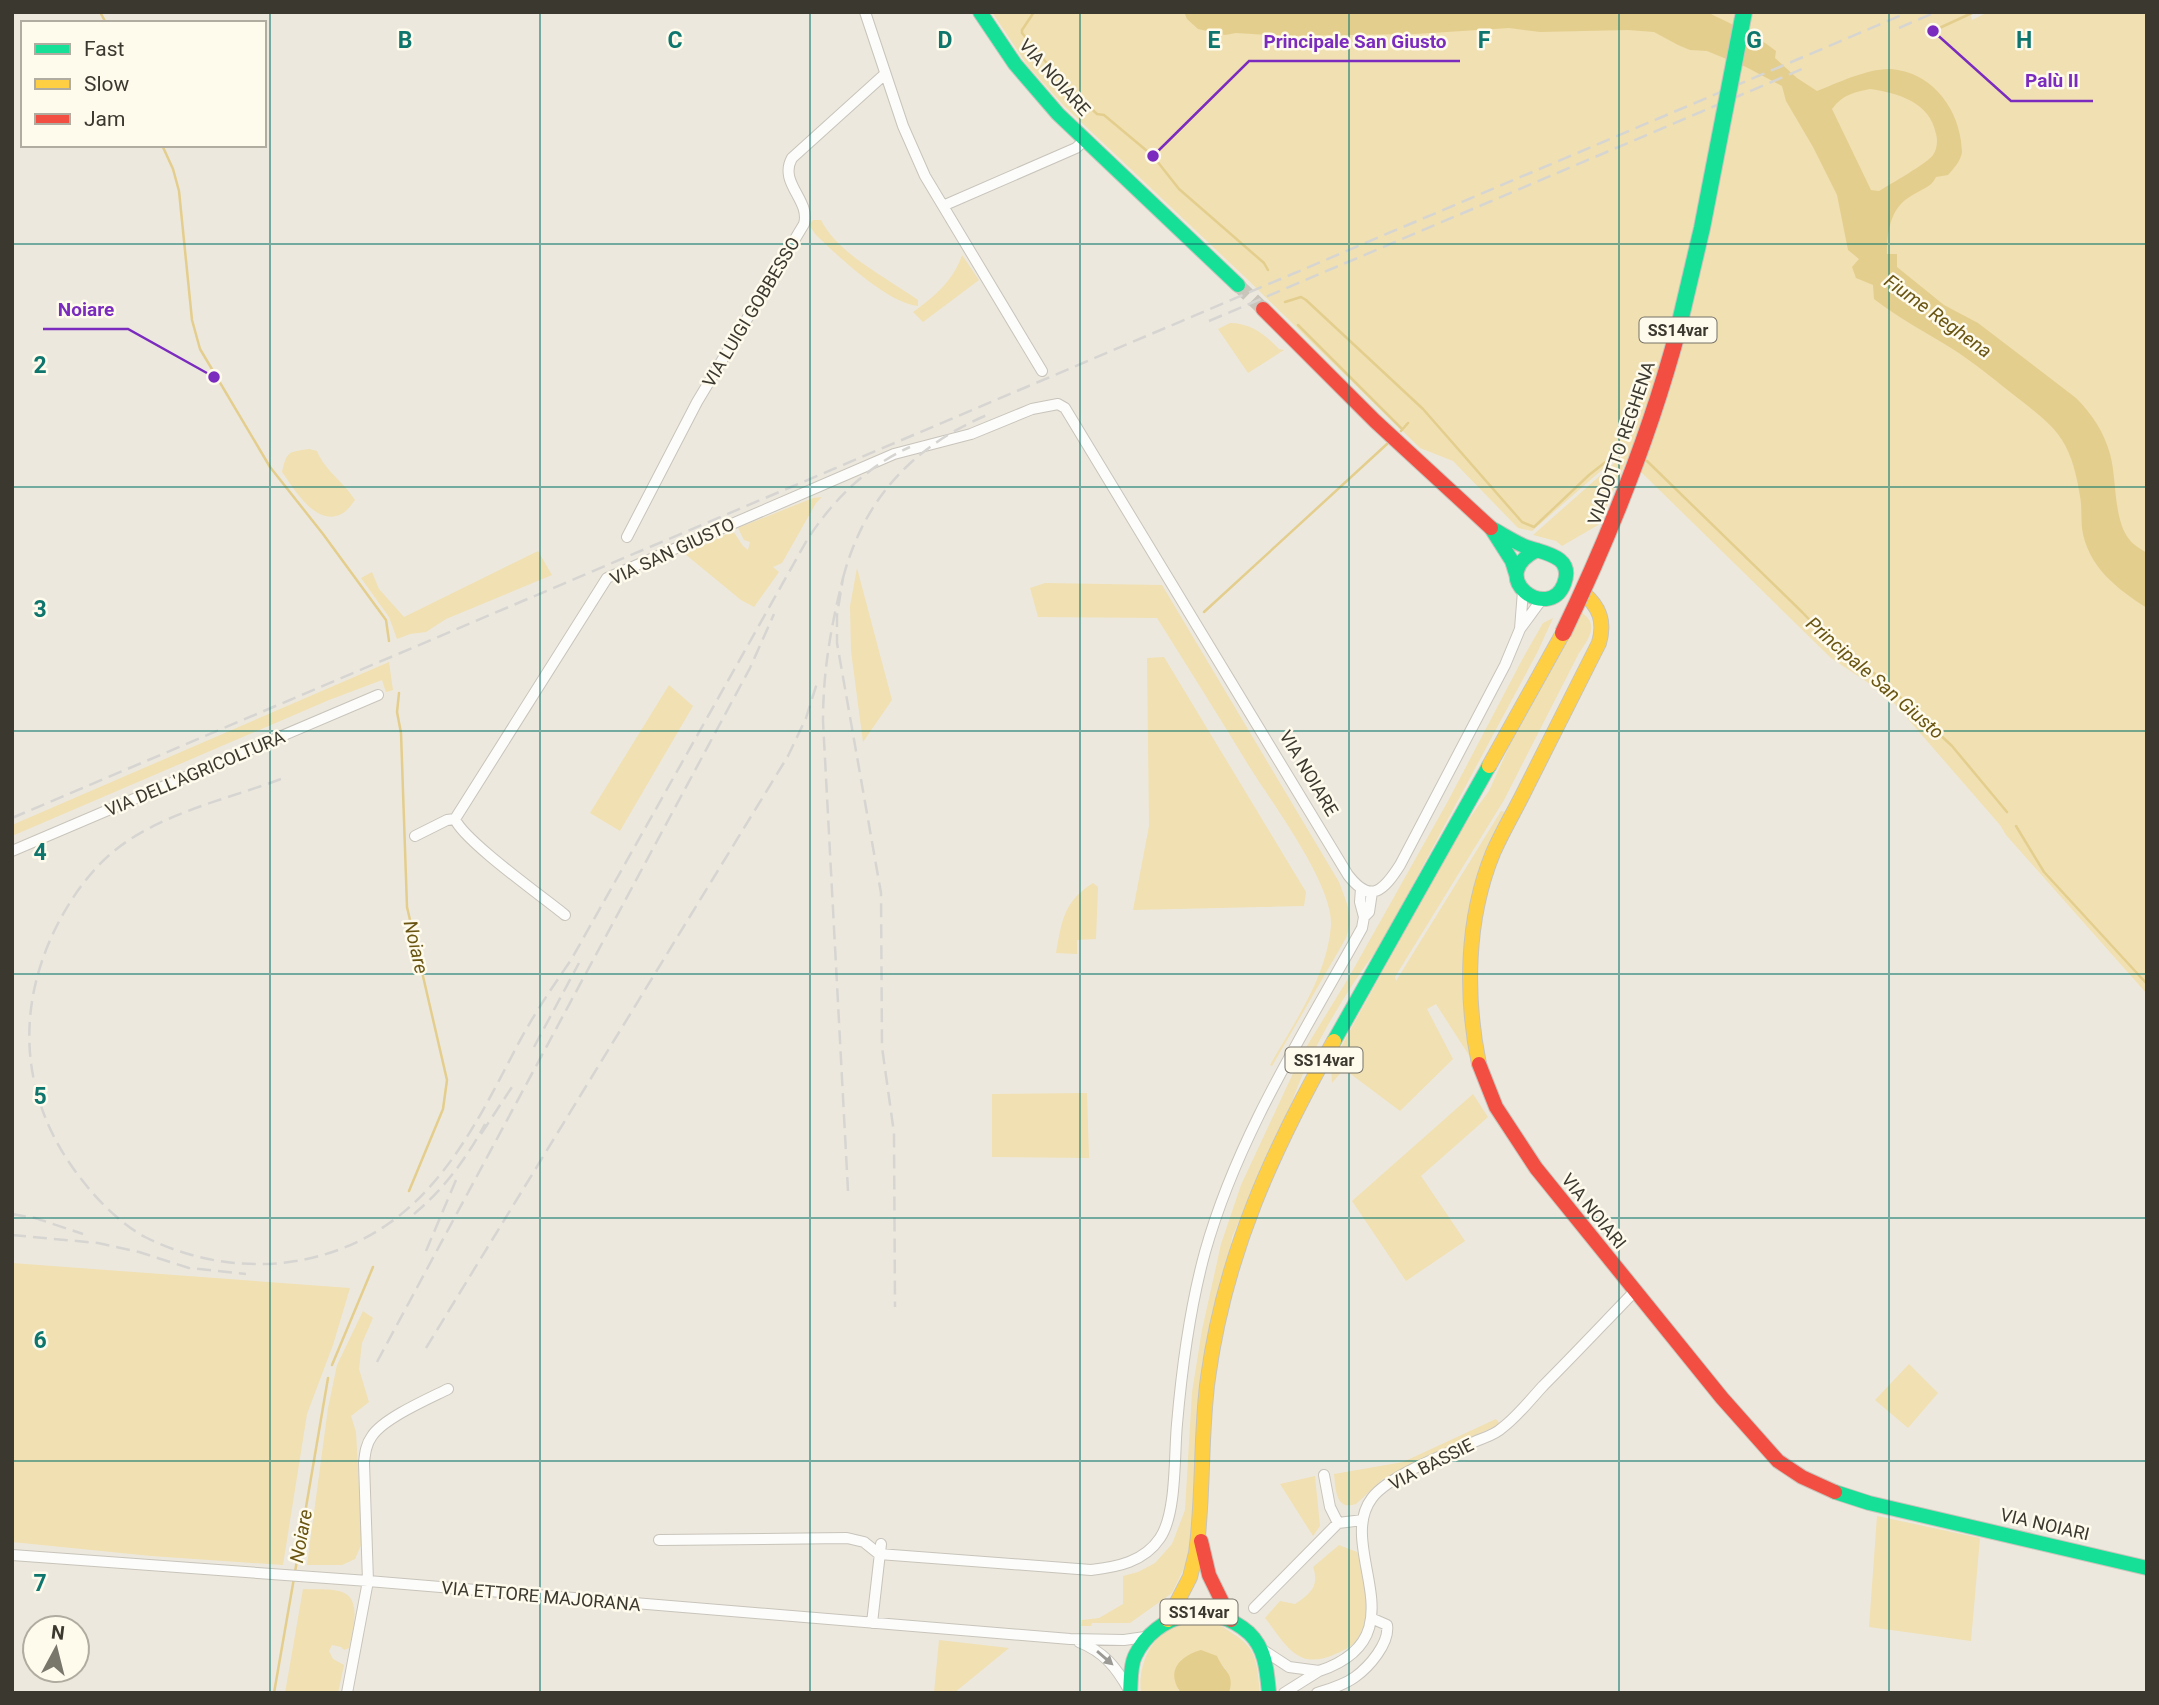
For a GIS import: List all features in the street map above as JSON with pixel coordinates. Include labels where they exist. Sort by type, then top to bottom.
[{"type":"main road","name":"VIA NOIARE","points":[[980,12],[1027,80],[1058,114],[1086,139]]},
{"type":"main road","name":"VIADOTTO REGHENA","points":[[1199,1526],[1204,1418],[1212,1345],[1232,1261],[1251,1202],[1325,1058],[1563,633],[1620,510],[1655,412],[1671,357],[1692,271],[1744,12]]},
{"type":"main road","points":[[1086,139],[1238,285]]},
{"type":"main road","points":[[1263,309],[1375,421],[1491,528],[1514,541],[1553,553],[1559,558],[1566,575],[1563,587],[1549,597]]},
{"type":"main road","points":[[1491,528],[1512,561],[1523,591],[1528,596],[1549,597],[1583,593]]},
{"type":"main road","points":[[1516,574],[1525,556],[1537,550]]},
{"type":"main road","name":"VIA NOIARI","points":[[1566,575],[1601,612],[1603,632],[1600,643],[1493,854],[1475,918],[1470,993],[1480,1066],[1497,1113],[1561,1202],[1741,1422],[1781,1463],[1806,1479],[1838,1494],[1889,1509],[2147,1568]]},
{"type":"main road","name":"SS14var","points":[[1199,1526],[1209,1575],[1231,1620]]},
{"type":"main road","name":"SS14var","points":[[1168,1620],[1191,1573],[1199,1526]]},
{"type":"main road","name":"SS14var","points":[[1129,1692],[1132,1661],[1145,1637],[1168,1620],[1184,1614],[1199,1612],[1231,1620],[1248,1632],[1261,1649]]},
{"type":"main road","points":[[1261,1649],[1269,1669],[1269,1693]]},
{"type":"street","points":[[865,12],[913,152],[977,265],[1042,370]]},
{"type":"street","name":"VIA LUIGI GOBBESSO","points":[[628,537],[697,402],[804,224],[805,212],[789,178],[792,158],[885,74]]},
{"type":"street","name":"VIA NOIARE","points":[[944,205],[1076,148],[1086,139]]},
{"type":"street","name":"VIA NOIARE","points":[[1061,404],[1341,863],[1357,887],[1367,890]]},
{"type":"street","name":"VIA SAN GIUSTO","points":[[455,819],[607,578],[894,454],[971,434],[1032,409],[1061,404]]},
{"type":"street","points":[[659,1540],[847,1538],[880,1549],[1091,1570],[1119,1567],[1144,1555],[1161,1538],[1174,1486],[1184,1355],[1205,1251],[1232,1174],[1287,1059],[1362,928],[1364,917],[1360,902],[1367,890],[1387,885],[1400,865],[1505,665],[1520,629],[1523,591]]},
{"type":"street","points":[[1520,629],[1549,597]]},
{"type":"street","name":"VIA DELL'AGRICOLTURA","points":[[12,850],[378,695]]},
{"type":"street","points":[[415,836],[447,820],[455,819],[458,826],[476,842],[565,915]]},
{"type":"street","name":"VIA BASSIE","points":[[1363,1520],[1371,1499],[1388,1484],[1442,1455],[1501,1430],[1635,1291]]},
{"type":"street","points":[[346,1693],[368,1581],[364,1463],[367,1444],[373,1433],[410,1408],[448,1389]]},
{"type":"street","points":[[1324,1475],[1330,1507],[1338,1523]]},
{"type":"street","points":[[1254,1608],[1338,1523],[1363,1520],[1372,1604],[1371,1618],[1361,1643],[1349,1657],[1319,1671],[1284,1693]]},
{"type":"street","points":[[872,1623],[880,1549]]},
{"type":"street","name":"VIA ETTORE MAJORANA","points":[[12,1555],[368,1581],[1070,1639],[1124,1640],[1145,1637]]},
{"type":"street","points":[[1317,1693],[1355,1677],[1371,1662],[1388,1633],[1387,1625],[1371,1618]]},
{"type":"street","name":"VIA ETTORE MAJORANA","points":[[1070,1639],[1104,1655],[1117,1670],[1129,1692]]},
{"type":"street","points":[[1261,1649],[1289,1667],[1319,1671]]},
{"type":"shaded area","points":[[992,12],[1970,12],[1972,20],[1988,12],[2147,12],[2147,994],[1894,703],[1831,658],[1643,474],[1624,459],[1626,462],[1598,525],[1562,546],[1556,541],[1533,535],[1621,457],[1619,455],[1532,531],[1518,528],[1453,461],[1420,448],[1064,106],[1027,65]]},
{"type":"shaded area","points":[[813,220],[821,220],[839,244],[918,300],[918,306],[892,297],[850,266],[816,235],[809,225]]},
{"type":"shaded area","points":[[962,255],[979,280],[923,322],[913,312],[942,287],[954,272]]},
{"type":"shaded area","points":[[1230,323],[1251,327],[1284,350],[1248,373],[1218,329]]},
{"type":"shaded area","points":[[309,449],[317,451],[325,465],[355,500],[343,513],[333,517],[315,512],[282,472],[285,460],[290,454]]},
{"type":"shaded area","points":[[822,497],[782,563],[773,567],[779,572],[754,607],[741,600],[685,554],[733,531],[748,550],[750,542],[744,540],[738,528],[813,498]]},
{"type":"shaded area","points":[[538,551],[552,575],[446,619],[426,632],[397,639],[389,617],[361,578],[372,572],[379,589],[404,617]]},
{"type":"shaded area","points":[[857,568],[892,700],[863,742],[851,651],[850,606]]},
{"type":"shaded area","points":[[1045,583],[1162,585],[1339,882],[1349,916],[1346,938],[1272,1066],[1270,1065],[1317,981],[1328,944],[1331,925],[1329,908],[1312,866],[1157,618],[1038,617],[1030,588]]},
{"type":"shaded area","points":[[1579,611],[1591,625],[1587,641],[1504,800],[1395,977],[1396,981],[1501,811],[1506,812],[1477,884],[1466,928],[1463,984],[1472,1060],[1436,1004],[1427,1009],[1453,1059],[1400,1111],[1344,1069],[1332,1083],[1331,1065],[1460,831],[1489,791],[1512,740]]},
{"type":"shaded area","points":[[1553,618],[1538,651],[1381,944],[1355,980],[1318,1043],[1232,1237],[1185,1566],[1172,1593],[1130,1623],[1092,1623],[1091,1626],[1081,1626],[1082,1620],[1099,1618],[1123,1604],[1123,1576],[1155,1563],[1172,1544],[1185,1510],[1192,1392],[1202,1330],[1221,1244],[1241,1185],[1302,1054],[1349,977],[1448,801],[1543,623]]},
{"type":"shaded area","points":[[1164,657],[1306,892],[1304,906],[1133,910],[1149,826],[1147,658]]},
{"type":"shaded area","points":[[389,662],[393,690],[386,692],[382,680],[329,700],[12,836],[12,825]]},
{"type":"shaded area","points":[[669,685],[693,706],[620,831],[590,813]]},
{"type":"shaded area","points":[[1093,883],[1098,887],[1096,939],[1077,940],[1077,954],[1056,953],[1065,913],[1075,897]]},
{"type":"shaded area","points":[[1087,1093],[1089,1158],[992,1157],[992,1094]]},
{"type":"shaded area","points":[[1473,1094],[1488,1117],[1421,1176],[1465,1241],[1406,1281],[1352,1201]]},
{"type":"shaded area","points":[[12,1263],[350,1288],[333,1345],[307,1414],[283,1565],[151,1556],[12,1542]]},
{"type":"shaded area","points":[[363,1311],[373,1318],[362,1343],[359,1369],[369,1402],[351,1416],[356,1432],[362,1543],[355,1559],[342,1565],[307,1565],[328,1408],[337,1365]]},
{"type":"shaded area","points":[[1909,1364],[1938,1393],[1908,1428],[1875,1400]]},
{"type":"shaded area","points":[[1496,1419],[1499,1423],[1496,1426],[1383,1479],[1356,1504],[1340,1502],[1334,1474],[1403,1462]]},
{"type":"shaded area","points":[[1315,1476],[1320,1526],[1313,1536],[1280,1484]]},
{"type":"shaded area","points":[[1877,1516],[1980,1538],[1971,1641],[1869,1627]]},
{"type":"shaded area","points":[[1339,1545],[1357,1552],[1361,1562],[1367,1597],[1362,1631],[1356,1641],[1339,1652],[1326,1658],[1305,1659],[1290,1650],[1265,1618],[1280,1601],[1295,1604],[1309,1593],[1315,1579],[1313,1567]]},
{"type":"shaded area","points":[[303,1589],[342,1592],[352,1602],[354,1626],[349,1648],[344,1650],[332,1645],[329,1651],[333,1659],[344,1665],[338,1693],[285,1693]]},
{"type":"shaded area","points":[[1216,1623],[1246,1643],[1251,1650],[1257,1666],[1260,1693],[1229,1693],[1229,1677],[1221,1664],[1178,1689],[1181,1693],[1141,1693],[1140,1682],[1145,1660],[1155,1641],[1163,1633],[1183,1624]]},
{"type":"shaded area","points":[[939,1640],[1009,1648],[954,1693],[934,1693]]},
{"type":"water","name":"Fiume Reghena","points":[[1184,12],[1707,12],[1768,45],[1776,51],[1775,58],[1797,78],[1817,91],[1882,69],[1905,71],[1929,83],[1947,103],[1953,115],[1962,152],[1948,175],[1936,177],[1929,186],[1898,207],[1889,229],[1887,254],[1897,254],[1897,267],[1944,305],[1978,323],[2076,398],[2092,417],[2110,454],[2120,521],[2124,531],[2133,543],[2147,553],[2147,608],[2105,575],[2090,554],[2082,528],[2081,500],[2074,466],[2058,434],[2031,408],[1969,360],[1874,299],[1873,285],[1856,278],[1852,267],[1859,259],[1848,250],[1837,195],[1786,101],[1782,86],[1746,67],[1707,51],[1690,50],[1654,32],[1540,32],[1509,28],[1415,34],[1225,35],[1198,29],[1187,19]],"holes":[[[1870,89],[1902,97],[1920,107],[1933,123],[1937,142],[1930,158],[1879,191],[1871,190],[1832,109],[1844,97],[1854,93]]]},
{"type":"water","points":[[1201,1650],[1217,1656],[1230,1677],[1229,1693],[1181,1693],[1174,1678],[1177,1666],[1187,1656]]},
{"type":"waterway","name":"Noiare","points":[[100,12],[105,21]]},
{"type":"waterway","name":"Principale San Giusto","points":[[1034,12],[1022,33],[1059,78],[1097,114],[1104,115],[1153,156],[1179,189],[1264,263],[1268,270]]},
{"type":"waterway","points":[[1933,31],[1974,12]]},
{"type":"waterway","name":"Noiare","points":[[163,147],[179,191],[192,320],[200,349],[270,467],[386,620],[389,641]]},
{"type":"waterway","name":"Principale San Giusto","points":[[1285,302],[1301,297],[1306,300],[1423,409],[1522,522],[1534,527],[1589,475],[1617,453]]},
{"type":"waterway","points":[[1298,325],[1402,429]]},
{"type":"waterway","points":[[1401,431],[1408,423]]},
{"type":"waterway","points":[[1204,612],[1387,444]]},
{"type":"waterway","name":"Principale San Giusto","points":[[1647,461],[1847,659],[1874,673],[1952,746],[2007,812]]},
{"type":"waterway","name":"Noiare","points":[[399,693],[397,712],[401,733],[407,907],[447,1080],[443,1109],[409,1191]]},
{"type":"waterway","name":"Principale San Giusto","points":[[2016,826],[2044,872],[2147,984]]},
{"type":"waterway","name":"Noiare","points":[[332,1365],[373,1267]]},
{"type":"waterway","name":"Noiare","points":[[295,1572],[328,1378]]},
{"type":"waterway","name":"Noiare","points":[[274,1693],[294,1578]]},
{"type":"tunnel","points":[[1238,285],[1263,309]]},
{"type":"railway","points":[[12,818],[1909,12]]},
{"type":"railway","points":[[1899,28],[1936,12]]},
{"type":"railway","points":[[1209,321],[1802,69]]},
{"type":"railway","points":[[843,578],[864,524],[895,479],[936,443],[987,415]]},
{"type":"railway","points":[[281,779],[173,817],[132,838],[103,861],[75,894],[54,932],[37,977],[31,1009],[29,1040],[39,1101],[66,1158],[86,1185],[113,1214],[145,1237],[175,1250],[237,1263],[269,1264],[331,1253],[360,1241],[388,1224],[429,1188],[477,1120],[535,1014],[571,960],[807,540],[828,511],[852,486],[879,464],[910,447]]},
{"type":"railway","points":[[848,1191],[823,721],[828,649],[843,578],[837,615],[837,643],[881,893],[882,1047],[894,1133],[895,1307]]},
{"type":"railway","points":[[377,1362],[750,668],[774,614]]},
{"type":"railway","points":[[426,1348],[788,756],[806,718],[817,683]]},
{"type":"railway","points":[[534,1047],[579,963]]},
{"type":"railway","points":[[481,1134],[512,1087]]},
{"type":"railway","points":[[414,1214],[454,1173],[485,1124]]},
{"type":"railway","points":[[426,1251],[456,1180]]},
{"type":"railway","points":[[12,1214],[35,1218],[83,1234]]},
{"type":"railway","points":[[12,1235],[98,1243],[139,1252],[189,1268],[246,1274]]},
{"type":"traffic: fast","points":[[980,12],[1015,64],[1058,114],[1238,285]]},
{"type":"traffic: fast","points":[[1678,330],[1702,228],[1744,12]]},
{"type":"traffic: fast","points":[[1516,574],[1512,561],[1491,528],[1524,546],[1547,553],[1561,561],[1566,574],[1564,584],[1556,595],[1546,599],[1535,598],[1525,592],[1518,583],[1517,572],[1522,561],[1537,550]]},
{"type":"traffic: fast","points":[[1334,1041],[1489,766]]},
{"type":"traffic: fast","points":[[1835,1492],[1869,1503],[2147,1568]]},
{"type":"traffic: fast","points":[[1130,1693],[1133,1660],[1144,1641],[1156,1629],[1171,1621],[1202,1614],[1219,1616],[1234,1623],[1255,1639],[1265,1661],[1269,1693]]},
{"type":"traffic: slow","points":[[1479,1064],[1470,985],[1477,904],[1497,844],[1599,643],[1600,615],[1583,593]]},
{"type":"traffic: slow","points":[[1489,766],[1563,633]]},
{"type":"traffic: slow","points":[[1168,1620],[1190,1577],[1196,1553],[1208,1378],[1226,1288],[1254,1203],[1291,1122],[1334,1041]]},
{"type":"traffic: jam","points":[[1263,309],[1375,421],[1491,528]]},
{"type":"traffic: jam","points":[[1563,633],[1628,484],[1655,408],[1678,330]]},
{"type":"traffic: jam","points":[[1479,1064],[1496,1107],[1536,1168],[1722,1398],[1778,1461],[1802,1477],[1835,1492]]},
{"type":"traffic: jam","points":[[1201,1541],[1209,1575],[1231,1620]]},
{"type":"place","name":"Palù II","points":[[1933,31]]},
{"type":"place","name":"Principale San Giusto","points":[[1153,156]]},
{"type":"place","name":"Noiare","points":[[214,377]]}]
